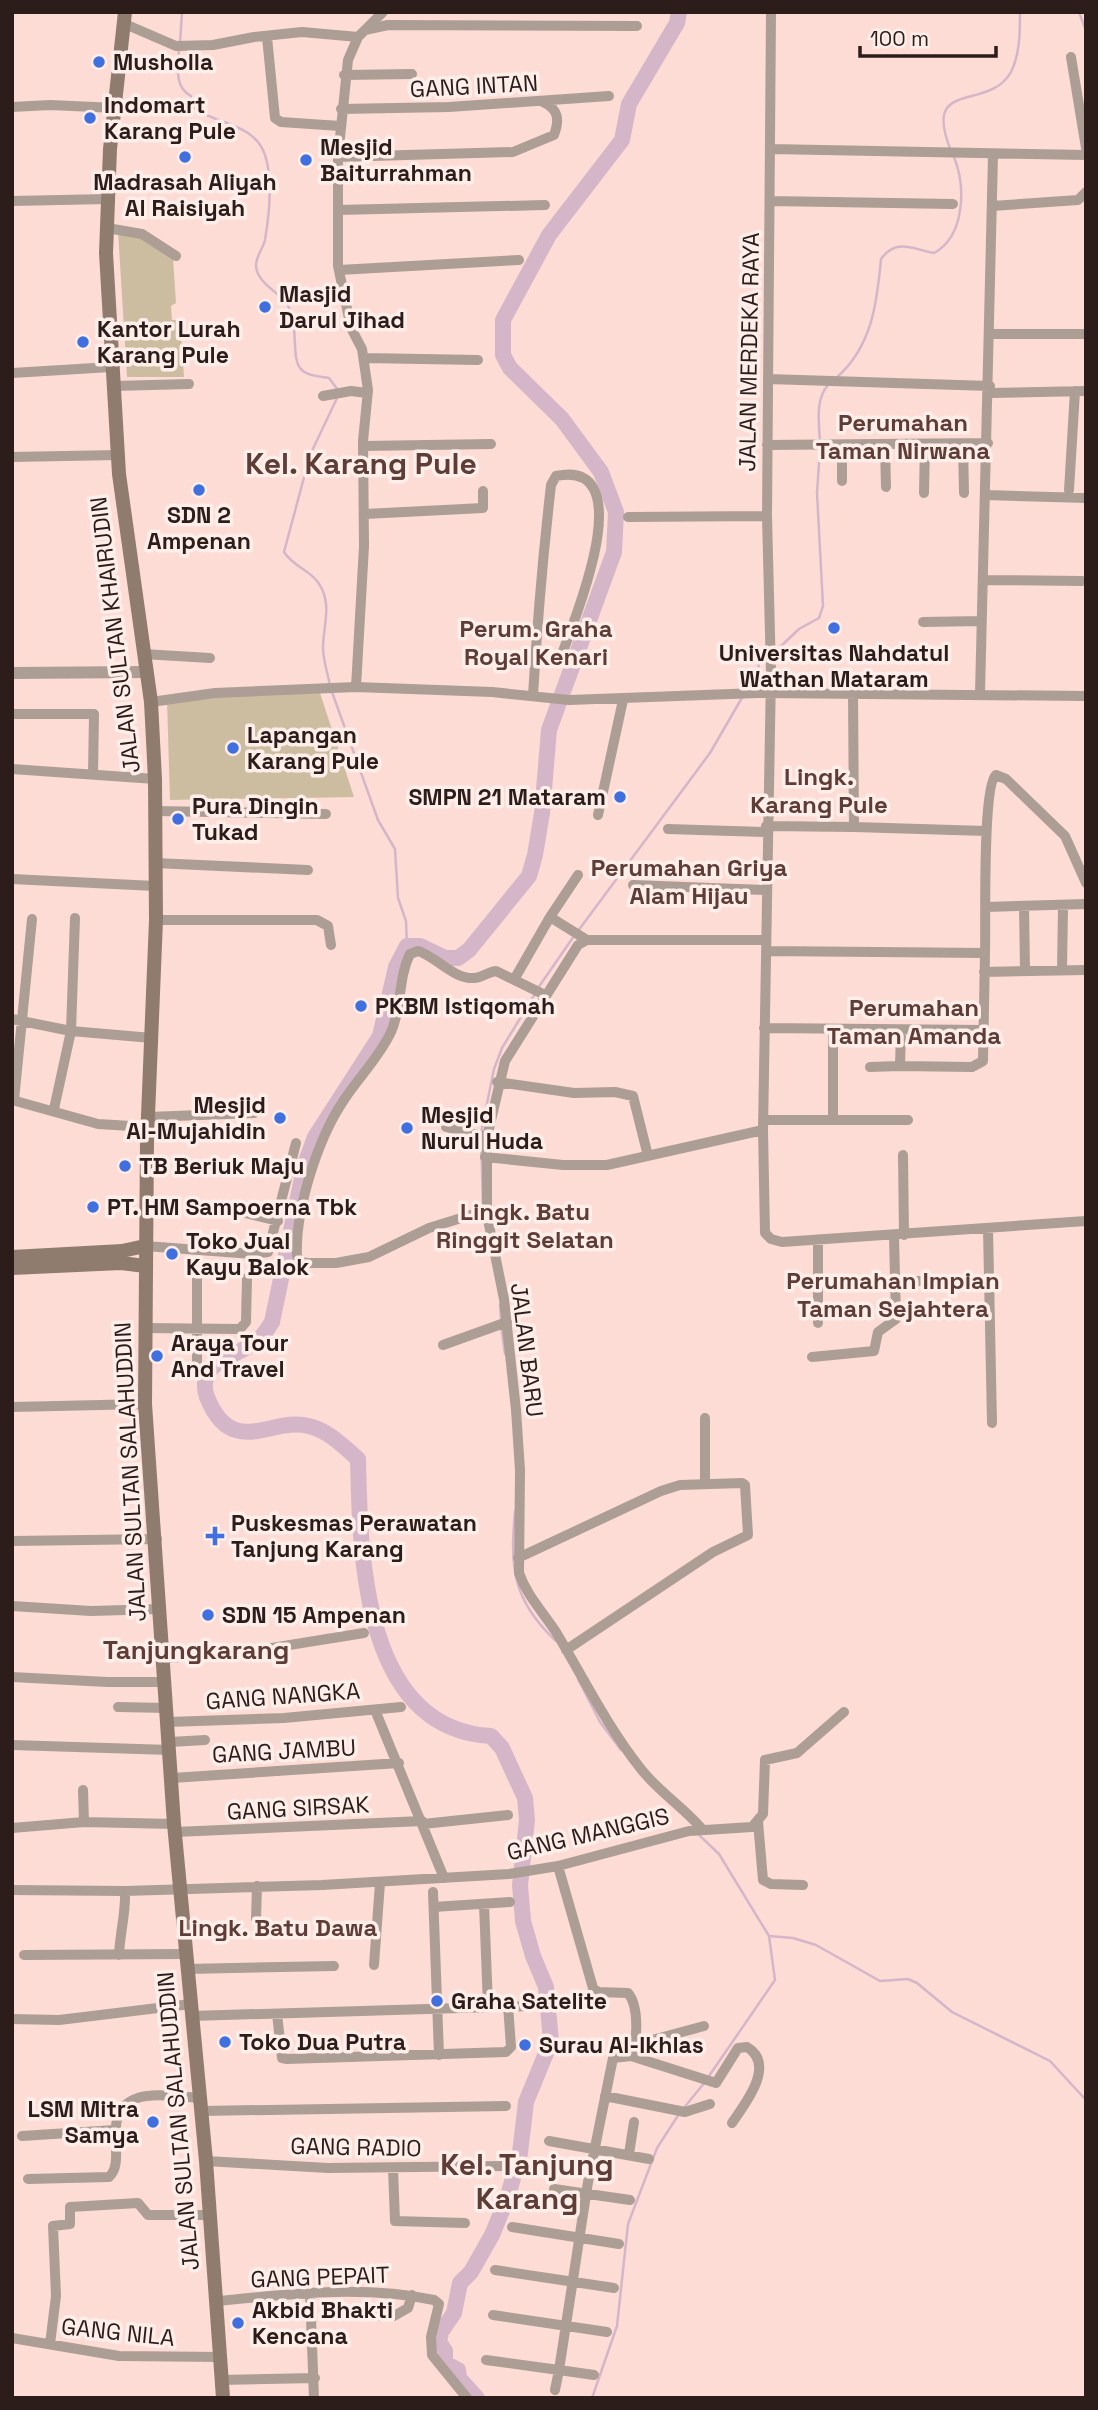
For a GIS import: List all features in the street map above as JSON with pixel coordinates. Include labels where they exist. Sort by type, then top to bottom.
[{"type":"main road","name":"JALAN SULTAN KHAIRUDIN","points":[[125,18],[110,149],[107,228],[111,367],[118,455],[150,702],[155,779],[156,920],[145,1255]]},
{"type":"main road","points":[[12,1257],[122,1251],[145,1255]]},
{"type":"main road","points":[[12,1269],[121,1263],[145,1255]]},
{"type":"main road","name":"JALAN SULTAN SALAHUDDIN","points":[[145,1255],[145,1404],[174,1828],[211,2215],[223,2398]]},
{"type":"street","points":[[356,687],[365,514],[363,446],[367,393],[363,358],[351,328],[339,270],[338,157],[344,75],[361,33],[383,12]]},
{"type":"street","name":"JALAN MERDEKA RAYA","points":[[771,12],[767,444],[771,673],[766,829],[763,1125],[765,1233],[779,1242],[818,1240]]},
{"type":"street","points":[[125,18],[180,46],[302,32],[361,33],[388,25],[637,26]]},
{"type":"street","points":[[267,37],[275,118],[281,122],[340,126]]},
{"type":"street","points":[[1071,57],[1086,148]]},
{"type":"street","points":[[344,75],[412,74]]},
{"type":"street","name":"GANG INTAN","points":[[341,109],[543,102],[609,96]]},
{"type":"street","points":[[338,157],[519,151],[554,135],[557,113],[543,102]]},
{"type":"street","points":[[12,107],[50,105],[116,108]]},
{"type":"street","points":[[771,149],[1086,155]]},
{"type":"street","points":[[980,694],[993,155]]},
{"type":"street","points":[[992,206],[1078,201],[1086,192]]},
{"type":"street","points":[[12,201],[108,199]]},
{"type":"street","points":[[770,201],[953,204]]},
{"type":"street","points":[[338,210],[545,205]]},
{"type":"street","points":[[107,228],[142,234],[176,256]]},
{"type":"street","points":[[339,270],[519,260]]},
{"type":"street","points":[[990,334],[1086,334]]},
{"type":"street","points":[[363,358],[478,360]]},
{"type":"street","points":[[12,373],[111,367]]},
{"type":"street","points":[[768,379],[845,380],[989,390],[1080,391],[1069,490]]},
{"type":"street","points":[[114,387],[189,384]]},
{"type":"street","points":[[323,396],[338,392],[367,393]]},
{"type":"street","points":[[767,444],[925,446],[988,443]]},
{"type":"street","points":[[363,446],[491,444]]},
{"type":"street","points":[[963,444],[964,493]]},
{"type":"street","points":[[842,446],[842,481]]},
{"type":"street","points":[[885,446],[886,487]]},
{"type":"street","points":[[924,493],[925,446]]},
{"type":"street","points":[[12,457],[118,455]]},
{"type":"street","points":[[535,660],[555,660],[562,654],[589,579],[601,515],[596,494],[582,478],[558,475],[551,485],[535,660],[537,696]]},
{"type":"street","points":[[365,514],[483,508],[483,491]]},
{"type":"street","points":[[986,495],[1086,498]]},
{"type":"street","points":[[628,517],[767,516]]},
{"type":"street","points":[[983,580],[1083,581]]},
{"type":"street","points":[[923,622],[981,621]]},
{"type":"street","points":[[143,654],[210,658]]},
{"type":"street","points":[[12,673],[146,672]]},
{"type":"street","points":[[150,702],[215,693],[336,687],[537,696],[569,700],[623,700],[736,693],[1086,696]]},
{"type":"street","points":[[853,694],[854,827]]},
{"type":"street","points":[[598,815],[623,700]]},
{"type":"street","points":[[12,714],[94,714],[93,775]]},
{"type":"street","points":[[12,769],[155,779]]},
{"type":"street","points":[[870,1067],[976,1066],[985,1059],[983,1030],[986,831],[991,783],[996,775],[1006,779],[1065,836],[1086,883]]},
{"type":"street","points":[[155,811],[326,814]]},
{"type":"street","points":[[668,829],[854,827],[986,831]]},
{"type":"street","points":[[155,863],[309,870]]},
{"type":"street","points":[[515,978],[578,875]]},
{"type":"street","points":[[12,879],[155,886]]},
{"type":"street","points":[[632,885],[766,890]]},
{"type":"street","points":[[986,907],[1086,904]]},
{"type":"street","points":[[1024,906],[1025,970]]},
{"type":"street","points":[[1062,970],[1063,906]]},
{"type":"street","points":[[550,917],[586,939],[985,953]]},
{"type":"street","points":[[54,1109],[71,1031],[75,918]]},
{"type":"street","points":[[32,919],[17,1020],[13,1100],[54,1109],[98,1124],[254,1113]]},
{"type":"street","points":[[156,920],[317,920],[328,926],[331,945]]},
{"type":"street","name":"JALAN BARU","points":[[586,939],[574,950],[505,1061],[483,1136],[484,1210],[502,1324],[520,1470],[517,1558],[524,1587],[566,1650],[606,1723],[643,1772],[683,1807],[696,1830]]},
{"type":"street","points":[[484,1210],[407,1237],[356,1261],[303,1263],[297,1256],[305,1197],[321,1144],[340,1106],[376,1057],[393,1028],[410,954],[418,951],[428,955],[466,978],[481,977],[496,971],[545,995]]},
{"type":"street","points":[[984,972],[1086,970]]},
{"type":"street","points":[[17,1020],[71,1031],[152,1038]]},
{"type":"street","points":[[764,1028],[983,1030]]},
{"type":"street","points":[[833,1029],[833,1120]]},
{"type":"street","points":[[900,1066],[901,1030]]},
{"type":"street","points":[[497,1082],[573,1093],[615,1092],[633,1096],[648,1156]]},
{"type":"street","points":[[485,1157],[592,1166],[648,1156],[763,1125],[833,1120],[908,1120]]},
{"type":"street","points":[[446,1127],[483,1136]]},
{"type":"street","points":[[145,1255],[261,1254],[270,1251],[296,1143]]},
{"type":"street","points":[[812,1357],[874,1351],[878,1332],[897,1317],[896,1284],[903,1155]]},
{"type":"street","points":[[237,1211],[278,1221]]},
{"type":"street","points":[[818,1323],[818,1240],[1086,1221]]},
{"type":"street","points":[[989,1228],[992,1423]]},
{"type":"street","points":[[197,1270],[197,1370]]},
{"type":"street","points":[[144,1328],[237,1331],[243,1327],[247,1278]]},
{"type":"street","points":[[853,1284],[942,1281]]},
{"type":"street","points":[[443,1345],[502,1324]]},
{"type":"street","points":[[12,1407],[145,1404]]},
{"type":"street","points":[[705,1418],[705,1484]]},
{"type":"street","points":[[517,1558],[661,1491],[705,1484],[744,1484],[750,1529],[748,1535],[713,1552],[566,1650]]},
{"type":"street","points":[[12,1541],[156,1539]]},
{"type":"street","points":[[12,1606],[91,1611],[160,1609]]},
{"type":"street","points":[[164,1658],[234,1654],[364,1633]]},
{"type":"street","points":[[12,1677],[165,1682]]},
{"type":"street","name":"GANG NANGKA","points":[[118,1707],[168,1715],[376,1710],[401,1707]]},
{"type":"street","points":[[376,1710],[444,1878]]},
{"type":"street","points":[[803,1885],[771,1884],[763,1880],[758,1822],[763,1814],[764,1761],[770,1757],[797,1753],[844,1712]]},
{"type":"street","points":[[12,1745],[170,1746],[205,1740]]},
{"type":"street","name":"GANG JAMBU","points":[[172,1778],[399,1763]]},
{"type":"street","points":[[83,1790],[84,1822]]},
{"type":"street","name":"GANG SIRSAK","points":[[12,1828],[84,1822],[174,1828],[422,1823],[508,1815]]},
{"type":"street","name":"GANG MANGGIS","points":[[12,1890],[125,1891],[180,1887],[380,1883],[509,1874],[558,1866],[696,1830],[749,1828],[758,1822]]},
{"type":"street","points":[[558,1866],[593,1988],[598,1992],[628,1993],[633,2000],[634,2045],[631,2056]]},
{"type":"street","points":[[374,1965],[380,1883]]},
{"type":"street","points":[[256,1919],[257,1886]]},
{"type":"street","points":[[119,1955],[120,1926],[126,1911],[125,1891]]},
{"type":"street","points":[[433,1892],[439,2055]]},
{"type":"street","points":[[434,1907],[510,1902]]},
{"type":"street","points":[[484,1905],[488,2006]]},
{"type":"street","points":[[24,1955],[186,1954]]},
{"type":"street","points":[[187,1969],[334,1966]]},
{"type":"street","points":[[277,2014],[279,2051],[284,2058],[439,2055],[510,2051],[508,2005]]},
{"type":"street","points":[[12,2019],[59,2020],[191,2010],[277,2014],[531,2006]]},
{"type":"street","points":[[634,2045],[704,2026]]},
{"type":"street","points":[[555,2390],[587,2194],[613,2058],[631,2056],[718,2082],[738,2048],[752,2050],[757,2061],[758,2078],[732,2123]]},
{"type":"street","points":[[605,2096],[680,2112],[710,2104]]},
{"type":"street","points":[[28,2179],[109,2177],[116,2166],[115,2130],[120,2113],[136,2098],[201,2104],[506,2106]]},
{"type":"street","points":[[629,2154],[634,2122]]},
{"type":"street","points":[[22,2136],[115,2130]]},
{"type":"street","points":[[549,2140],[649,2158]]},
{"type":"street","name":"GANG RADIO","points":[[206,2161],[328,2168],[505,2166]]},
{"type":"street","points":[[393,2168],[394,2221],[465,2222]]},
{"type":"street","points":[[554,2189],[630,2200]]},
{"type":"street","points":[[50,2344],[56,2296],[52,2226],[55,2223],[70,2224],[70,2207],[138,2203],[148,2215],[211,2215]]},
{"type":"street","points":[[512,2227],[619,2244]]},
{"type":"street","points":[[495,2270],[614,2288]]},
{"type":"street","name":"GANG PEPAIT","points":[[218,2301],[310,2292],[373,2291],[412,2295],[439,2303],[431,2337],[432,2355],[467,2398]]},
{"type":"street","points":[[310,2292],[314,2398]]},
{"type":"street","points":[[364,2316],[394,2316],[408,2308],[412,2295]]},
{"type":"street","points":[[493,2315],[607,2332]]},
{"type":"street","name":"GANG NILA","points":[[12,2338],[119,2356],[220,2357]]},
{"type":"street","points":[[486,2360],[594,2375]]},
{"type":"street","points":[[220,2380],[315,2378]]},
{"type":"shaded area","points":[[118,231],[141,234],[173,258],[176,303],[171,306],[172,320],[180,320],[184,377],[127,377]]},
{"type":"shaded area","points":[[320,693],[354,797],[170,800],[167,699]]},
{"type":"waterway","points":[[180,44],[182,12]]},
{"type":"waterway","points":[[477,2398],[459,2378],[458,2370],[445,2363],[445,2351],[439,2342],[441,2332],[454,2313],[460,2283],[471,2272],[492,2235],[508,2196],[520,2153],[526,2102],[551,2041],[546,1987],[523,1921],[520,1885],[527,1820],[525,1798],[502,1748],[491,1736],[448,1726],[416,1703],[393,1670],[377,1630],[367,1586],[361,1541],[358,1459],[329,1435],[309,1426],[295,1424],[253,1431],[228,1427],[217,1416],[207,1397],[205,1384],[207,1374],[214,1366],[253,1344],[263,1336],[272,1322],[305,1164],[315,1137],[380,1036],[396,967],[407,946],[420,946],[445,958],[458,958],[469,950],[529,876],[542,813],[549,730],[614,552],[616,512],[601,472],[562,419],[510,368],[503,355],[503,320],[549,235],[622,140],[629,104],[677,23],[679,12]]},
{"type":"waterway","points":[[951,151],[944,128],[944,113],[951,104],[1001,84],[1011,72],[1018,50],[1020,12]]},
{"type":"waterway","points":[[1079,12],[1086,31]]},
{"type":"waterway","points":[[179,50],[179,82],[191,96],[189,103],[208,116],[251,135],[265,155],[270,186],[269,209],[265,240],[256,262],[257,271],[288,306],[300,368],[309,374],[329,378],[338,390]]},
{"type":"waterway","points":[[836,378],[858,353],[865,338],[874,308],[881,259],[899,247],[934,253],[952,235],[957,223],[961,196],[954,157]]},
{"type":"waterway","points":[[820,442],[819,404],[828,385]]},
{"type":"waterway","points":[[330,686],[323,653],[325,596],[314,578],[284,552],[310,455],[338,396]]},
{"type":"waterway","points":[[745,690],[758,670],[761,649],[779,648],[799,629],[819,618],[823,606],[817,493],[820,448]]},
{"type":"waterway","points":[[332,692],[378,820],[395,849],[398,898],[406,921],[407,946]]},
{"type":"waterway","points":[[578,931],[710,753],[743,696]]},
{"type":"waterway","points":[[538,988],[574,936]]},
{"type":"waterway","points":[[481,1133],[494,1069],[502,1048],[535,994]]},
{"type":"waterway","points":[[481,1139],[483,1206]]},
{"type":"waterway","points":[[500,1305],[501,1320]]},
{"type":"waterway","points":[[501,1326],[505,1354]]},
{"type":"waterway","points":[[515,1511],[513,1549],[517,1582],[530,1611],[556,1641]]},
{"type":"waterway","points":[[578,1679],[600,1722],[621,1750]]},
{"type":"waterway","points":[[698,1834],[719,1854],[769,1936],[793,1938],[816,1945],[880,1981],[908,1979],[917,1983],[952,2012],[1050,2061],[1086,2100]]},
{"type":"waterway","points":[[709,2076],[775,1980],[769,1936]]},
{"type":"waterway","points":[[683,2109],[705,2082]]},
{"type":"waterway","points":[[592,2398],[617,2326],[628,2224],[657,2148],[679,2114]]},
{"type":"place","name":"Musholla","points":[[99,62]]},
{"type":"place","name":"Indomart Karang Pule","points":[[90,118]]},
{"type":"place","name":"Madrasah Aliyah Al Raisiyah","points":[[185,157]]},
{"type":"place","name":"Mesjid Baiturrahman","points":[[306,160]]},
{"type":"place","name":"Masjid Darul Jihad","points":[[265,307]]},
{"type":"place","name":"Kantor Lurah Karang Pule","points":[[83,342]]},
{"type":"place","name":"SDN 2 Ampenan","points":[[199,490]]},
{"type":"place","name":"Universitas Nahdatul Wathan Mataram","points":[[834,628]]},
{"type":"place","name":"Lapangan Karang Pule","points":[[233,748]]},
{"type":"place","name":"SMPN 21 Mataram","points":[[620,797]]},
{"type":"place","name":"Pura Dingin Tukad","points":[[178,819]]},
{"type":"place","name":"PKBM Istiqomah","points":[[361,1006]]},
{"type":"place","name":"Mesjid Al-Mujahidin","points":[[280,1118]]},
{"type":"place","name":"Mesjid Nurul Huda","points":[[407,1128]]},
{"type":"place","name":"TB Beriuk Maju","points":[[125,1166]]},
{"type":"place","name":"PT. HM Sampoerna Tbk","points":[[93,1207]]},
{"type":"place","name":"Toko Jual Kayu Balok","points":[[172,1254]]},
{"type":"place","name":"Araya Tour And Travel","points":[[157,1356]]},
{"type":"place","name":"Puskesmas Perawatan Tanjung Karang","points":[[215,1536]]},
{"type":"place","name":"SDN 15 Ampenan","points":[[208,1615]]},
{"type":"place","name":"Graha Satelite","points":[[437,2001]]},
{"type":"place","name":"Toko Dua Putra","points":[[225,2042]]},
{"type":"place","name":"Surau Al-Ikhlas","points":[[525,2045]]},
{"type":"place","name":"LSM Mitra Samya","points":[[153,2122]]},
{"type":"place","name":"Akbid Bhakti Kencana","points":[[238,2323]]},
{"type":"district","name":"Perumahan Taman Nirwana","points":[[903,436]]},
{"type":"district","name":"Kel. Karang Pule","points":[[361,463]]},
{"type":"district","name":"Perum. Graha Royal Kenari","points":[[536,642]]},
{"type":"district","name":"Lingk. Karang Pule","points":[[819,790]]},
{"type":"district","name":"Perumahan Griya Alam Hijau","points":[[689,881]]},
{"type":"district","name":"Perumahan Taman Amanda","points":[[914,1021]]},
{"type":"district","name":"Lingk. Batu Ringgit Selatan","points":[[525,1225]]},
{"type":"district","name":"Perumahan Impian Taman Sejahtera","points":[[893,1294]]},
{"type":"district","name":"Tanjungkarang","points":[[196,1650]]},
{"type":"district","name":"Lingk. Batu Dawa","points":[[278,1927]]},
{"type":"district","name":"Kel. Tanjung Karang","points":[[527,2181]]}]
